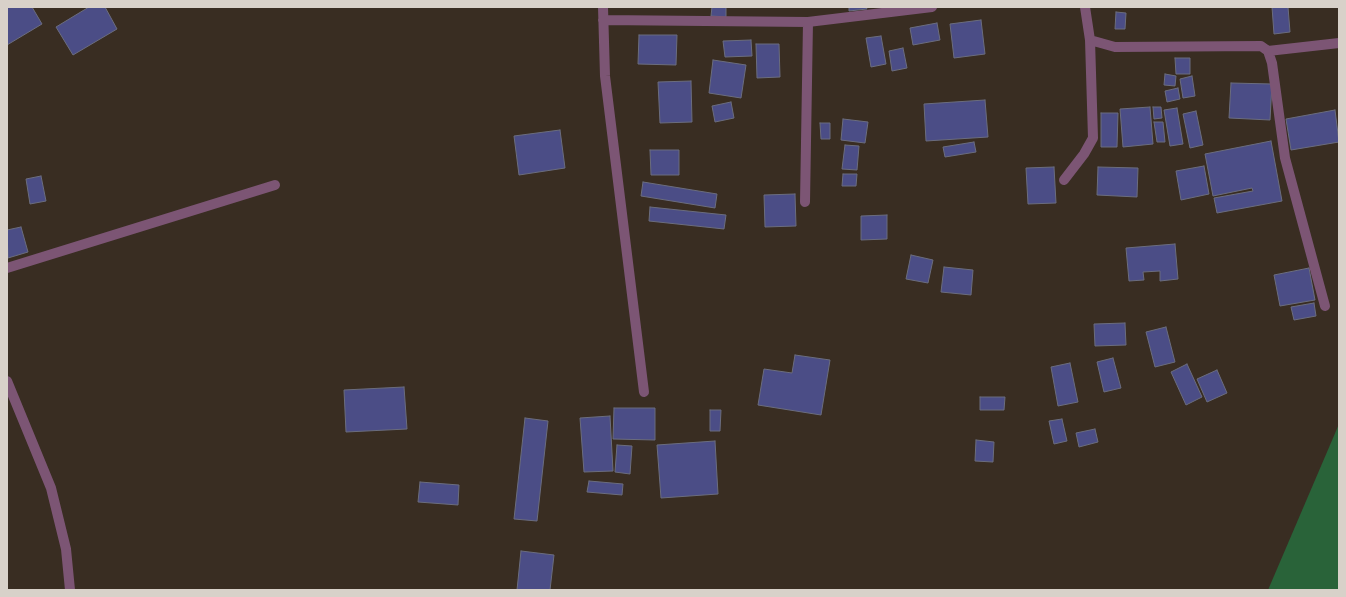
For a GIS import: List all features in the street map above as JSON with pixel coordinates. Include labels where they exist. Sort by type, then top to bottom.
[{"type":"street","points":[[603,7],[604,76],[644,392]]},
{"type":"street","points":[[1064,180],[1084,154],[1093,138],[1090,40],[1084,7]]},
{"type":"street","points":[[603,20],[808,22],[932,8]]},
{"type":"street","points":[[805,202],[808,22]]},
{"type":"street","points":[[1090,40],[1115,47],[1261,46],[1268,51],[1272,63],[1285,158],[1325,306]]},
{"type":"street","points":[[1268,51],[1339,43]]},
{"type":"street","points":[[7,268],[275,185]]},
{"type":"street","points":[[7,381],[50,488],[66,549],[70,590]]},
{"type":"green space","points":[[1339,424],[1339,590],[1268,590]]},
{"type":"building","points":[[7,7],[32,7],[42,24],[7,45]]},
{"type":"building","points":[[89,7],[105,7],[117,29],[73,55],[56,27]]},
{"type":"building","points":[[712,7],[726,7],[726,17],[711,16]]},
{"type":"building","points":[[849,7],[866,7],[867,9],[849,11]]},
{"type":"building","points":[[1272,7],[1288,7],[1290,32],[1274,34]]},
{"type":"building","points":[[1116,12],[1126,13],[1125,29],[1115,29]]},
{"type":"building","points":[[981,20],[985,54],[954,58],[950,24]]},
{"type":"building","points":[[937,23],[940,40],[913,45],[910,28]]},
{"type":"building","points":[[639,35],[677,35],[676,65],[638,64]]},
{"type":"building","points":[[881,36],[886,64],[871,67],[866,38]]},
{"type":"building","points":[[751,40],[752,56],[725,57],[723,41]]},
{"type":"building","points":[[756,44],[779,44],[780,77],[757,78]]},
{"type":"building","points":[[903,48],[907,68],[892,71],[889,51]]},
{"type":"building","points":[[1175,58],[1190,58],[1190,74],[1176,74]]},
{"type":"building","points":[[713,60],[746,65],[741,98],[709,93]]},
{"type":"building","points":[[1165,74],[1176,76],[1175,86],[1164,85]]},
{"type":"building","points":[[1192,76],[1195,96],[1183,98],[1180,79]]},
{"type":"building","points":[[691,81],[692,122],[660,123],[658,82]]},
{"type":"building","points":[[1231,83],[1272,84],[1270,120],[1229,118]]},
{"type":"building","points":[[1178,88],[1180,99],[1167,102],[1165,91]]},
{"type":"building","points":[[985,100],[988,137],[926,141],[924,104]]},
{"type":"building","points":[[731,102],[734,118],[715,122],[712,106]]},
{"type":"building","points":[[1150,107],[1153,144],[1123,147],[1120,109]]},
{"type":"building","points":[[1153,107],[1161,107],[1162,118],[1154,119]]},
{"type":"building","points":[[1177,108],[1183,144],[1170,146],[1164,110]]},
{"type":"building","points":[[1335,110],[1339,142],[1291,150],[1286,119]]},
{"type":"building","points":[[1196,111],[1203,145],[1190,148],[1183,114]]},
{"type":"building","points":[[1101,113],[1118,113],[1117,147],[1101,147]]},
{"type":"building","points":[[843,119],[868,122],[865,143],[841,140]]},
{"type":"building","points":[[1154,122],[1163,122],[1165,142],[1157,142]]},
{"type":"building","points":[[820,123],[830,123],[830,139],[821,139]]},
{"type":"building","points":[[560,130],[565,168],[519,175],[514,136]]},
{"type":"building","points":[[1271,141],[1282,201],[1217,213],[1214,198],[1253,191],[1252,188],[1213,196],[1205,154]]},
{"type":"building","points":[[974,142],[976,152],[945,157],[943,147]]},
{"type":"building","points":[[845,145],[859,146],[857,170],[842,169]]},
{"type":"building","points":[[650,150],[679,150],[679,175],[651,175]]},
{"type":"building","points":[[1204,166],[1209,194],[1181,200],[1176,171]]},
{"type":"building","points":[[1054,167],[1056,203],[1028,204],[1026,168]]},
{"type":"building","points":[[1098,167],[1138,168],[1137,197],[1097,195]]},
{"type":"building","points":[[843,174],[857,174],[856,186],[842,186]]},
{"type":"building","points":[[41,176],[46,201],[30,204],[26,179]]},
{"type":"building","points":[[643,182],[717,194],[715,208],[641,196]]},
{"type":"building","points":[[795,194],[796,226],[765,227],[764,195]]},
{"type":"building","points":[[650,207],[726,215],[724,229],[649,221]]},
{"type":"building","points":[[887,215],[887,239],[861,240],[861,216]]},
{"type":"building","points":[[21,227],[28,252],[8,258],[7,230]]},
{"type":"building","points":[[1175,244],[1178,279],[1160,281],[1160,271],[1143,272],[1144,280],[1129,281],[1126,248]]},
{"type":"building","points":[[911,255],[933,260],[928,283],[906,279]]},
{"type":"building","points":[[944,267],[973,270],[971,295],[941,292]]},
{"type":"building","points":[[1309,268],[1315,300],[1280,306],[1274,275]]},
{"type":"building","points":[[1314,303],[1316,316],[1294,320],[1291,307]]},
{"type":"building","points":[[1125,323],[1126,345],[1095,346],[1094,324]]},
{"type":"building","points":[[1166,327],[1175,362],[1155,367],[1146,332]]},
{"type":"building","points":[[795,355],[830,360],[821,415],[758,405],[764,369],[792,373]]},
{"type":"building","points":[[1113,358],[1121,388],[1104,392],[1097,362]]},
{"type":"building","points":[[1070,363],[1078,402],[1058,406],[1051,367]]},
{"type":"building","points":[[1187,364],[1202,397],[1186,405],[1171,372]]},
{"type":"building","points":[[1217,370],[1227,393],[1207,402],[1197,379]]},
{"type":"building","points":[[404,387],[407,429],[346,432],[344,390]]},
{"type":"building","points":[[980,397],[1005,397],[1004,410],[980,410]]},
{"type":"building","points":[[614,408],[655,408],[655,440],[613,439]]},
{"type":"building","points":[[710,410],[721,410],[720,431],[710,431]]},
{"type":"building","points":[[610,416],[613,471],[584,472],[580,418]]},
{"type":"building","points":[[525,418],[548,421],[537,521],[514,519]]},
{"type":"building","points":[[1062,419],[1067,441],[1054,444],[1049,421]]},
{"type":"building","points":[[1095,429],[1098,442],[1079,447],[1076,433]]},
{"type":"building","points":[[976,440],[994,442],[993,462],[975,461]]},
{"type":"building","points":[[715,441],[718,494],[661,498],[657,445]]},
{"type":"building","points":[[617,445],[632,446],[630,474],[615,472]]},
{"type":"building","points":[[589,481],[623,484],[622,495],[587,492]]},
{"type":"building","points":[[420,482],[459,485],[458,505],[418,502]]},
{"type":"building","points":[[521,551],[554,555],[550,590],[517,590]]}]
